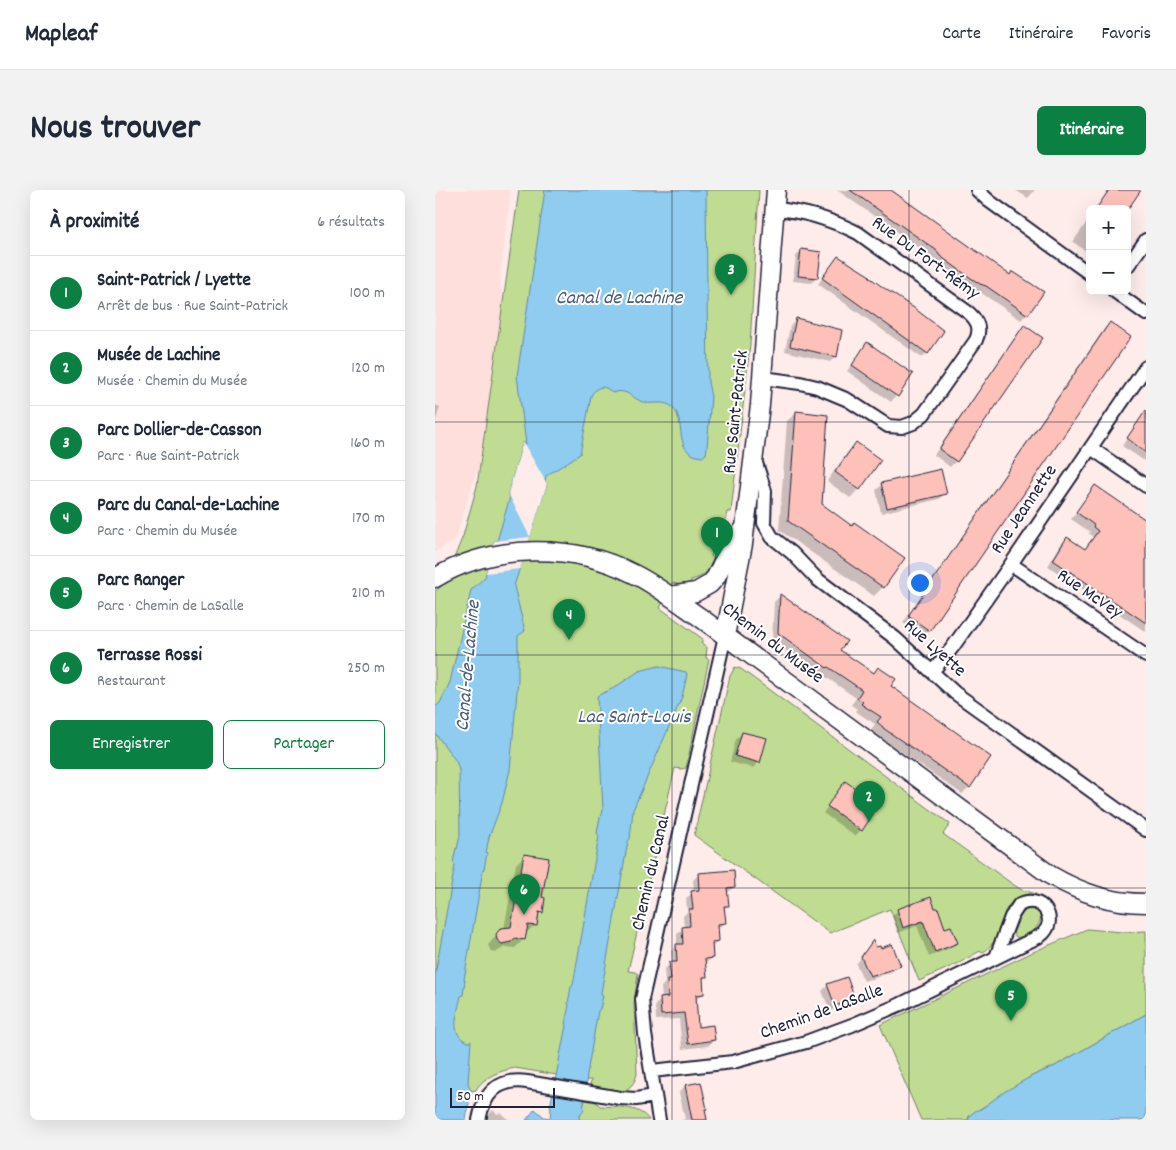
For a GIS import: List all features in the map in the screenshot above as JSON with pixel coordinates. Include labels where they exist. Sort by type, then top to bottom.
[{"type":"main road","name":"Rue Saint-Patrick","points":[[725,636],[738,572],[754,457],[763,378],[776,190]]},
{"type":"main road","points":[[670,596],[699,591],[714,580],[745,526]]},
{"type":"main road","name":"Chemin du Musée","points":[[435,578],[462,563],[490,555],[525,551],[564,553],[603,562],[634,574],[670,596],[1050,875],[1072,888],[1093,896],[1146,903]]},
{"type":"street","points":[[977,190],[989,202],[1086,271]]},
{"type":"street","name":"Rue Du Fort-Rémy","points":[[763,378],[800,382],[817,387],[848,400],[891,427],[907,426],[919,419],[929,407],[976,340],[979,332],[976,320],[969,313],[858,232],[796,211],[775,209]]},
{"type":"street","points":[[1131,261],[1146,240]]},
{"type":"street","points":[[1120,295],[1146,314]]},
{"type":"street","name":"Rue Jeannette","points":[[933,672],[1011,564],[1146,367]]},
{"type":"street","points":[[1091,448],[1146,486]]},
{"type":"street","name":"Rue Lyette","points":[[754,457],[765,491],[763,514],[765,528],[772,537],[792,553],[817,579],[886,630],[960,698],[1146,830]]},
{"type":"street","name":"Rue McVey","points":[[1011,564],[1146,656]]},
{"type":"street","name":"Chemin du Canal","points":[[659,1120],[643,1018],[644,991],[725,636]]},
{"type":"street","name":"Chemin de LaSalle","points":[[652,1071],[733,1062],[797,1045],[837,1031],[901,1004],[1047,931],[1049,918],[1042,906],[1030,901],[1019,904],[1011,917],[996,956]]},
{"type":"street","points":[[479,1120],[486,1097],[500,1085],[517,1081],[630,1099],[655,1096]]},
{"type":"shaded area","points":[[435,190],[511,190],[500,278],[520,440],[486,454],[473,481],[455,540],[435,552]]},
{"type":"green space","points":[[519,190],[759,190],[750,345],[731,512],[727,512],[718,551],[714,550],[711,556],[715,558],[708,569],[703,575],[691,580],[691,584],[672,583],[660,608],[703,639],[701,643],[707,647],[706,658],[709,659],[686,768],[675,768],[628,971],[638,974],[634,1004],[637,1074],[632,1084],[623,1091],[590,1086],[591,1080],[515,1068],[492,1075],[482,1082],[475,1091],[435,1084],[435,591],[443,585],[463,536],[477,486]]},
{"type":"green space","points":[[735,667],[741,669],[950,824],[943,834],[1020,889],[1036,894],[1022,896],[1013,901],[1007,908],[991,946],[982,953],[980,951],[959,963],[919,981],[890,909],[830,933],[694,835],[730,676]]},
{"type":"green space","points":[[1026,910],[1034,910],[1039,913],[1039,923],[1030,933],[1023,937],[1016,937],[1013,933],[1021,915]]},
{"type":"green space","points":[[1087,929],[1122,932],[1146,931],[1146,1014],[1055,1066],[1032,1076],[969,1116],[968,1120],[921,1120],[880,1025],[1033,952]]},
{"type":"green space","points":[[585,1100],[596,1102],[600,1106],[633,1109],[645,1115],[649,1120],[579,1120]]},
{"type":"water","name":"Canal de Lachine","points":[[545,190],[706,190],[708,382],[711,397],[707,448],[706,454],[702,457],[693,455],[687,450],[681,437],[677,414],[669,405],[644,403],[624,392],[612,393],[606,388],[601,387],[595,390],[591,396],[580,454],[546,476],[545,481],[547,484],[514,586],[525,631],[518,636],[518,680],[510,770],[502,803],[489,837],[463,995],[461,996],[456,1022],[458,1034],[462,1039],[468,1042],[471,1041],[468,1083],[471,1091],[466,1120],[435,1120],[435,975],[455,865],[453,863],[460,835],[459,770],[456,761],[435,733],[435,707],[440,703],[450,682],[471,590],[485,577],[494,541],[497,541],[510,497],[508,493],[523,442],[526,444],[517,376]]},
{"type":"water","name":"Lac Saint-Louis","points":[[659,666],[686,672],[687,675],[682,697],[633,810],[630,839],[628,841],[601,993],[603,996],[598,1011],[587,1074],[583,1112],[579,1120],[526,1120],[535,1109],[544,1117],[550,1118],[550,1107],[566,1025],[568,1003],[573,985],[599,836],[597,833],[603,809],[597,696],[614,688],[639,671]]},
{"type":"water","points":[[1146,1014],[1146,1120],[968,1120],[973,1113],[1004,1092],[1032,1076],[1055,1066]]},
{"type":"pier","points":[[523,442],[547,484],[520,569],[486,573],[494,541],[530,537],[508,493]]},
{"type":"building","points":[[850,190],[891,190],[1010,275],[1012,271],[1044,292],[1028,315],[968,276],[940,256],[936,250]]},
{"type":"building","points":[[1109,190],[1141,190],[1131,205],[1099,205]]},
{"type":"building","points":[[801,249],[821,252],[818,278],[798,276]]},
{"type":"building","points":[[838,256],[870,276],[944,331],[928,354],[822,278]]},
{"type":"building","points":[[796,318],[842,330],[837,357],[790,346]]},
{"type":"building","points":[[1110,322],[1131,337],[930,631],[908,616]]},
{"type":"building","points":[[1024,325],[1043,338],[957,462],[939,449]]},
{"type":"building","points":[[867,342],[913,374],[898,397],[852,365]]},
{"type":"building","points":[[1146,410],[1146,453],[1127,438]]},
{"type":"building","points":[[796,411],[828,415],[822,504],[852,526],[854,522],[905,558],[884,588],[788,521]]},
{"type":"building","points":[[856,442],[881,460],[860,490],[835,472]]},
{"type":"building","points":[[941,469],[947,494],[887,508],[881,483]]},
{"type":"building","points":[[1095,485],[1146,520],[1146,623],[1053,560],[1067,537],[1085,549],[1098,531],[1093,527],[1094,525],[1076,512]]},
{"type":"building","points":[[780,594],[847,641],[840,650],[874,673],[878,667],[896,679],[891,686],[991,757],[970,788],[883,728],[877,722],[881,717],[861,704],[863,702],[857,698],[862,690],[778,633]]},
{"type":"building","points":[[742,732],[767,738],[760,763],[735,756]]},
{"type":"building","points":[[845,781],[879,805],[862,831],[827,806]]},
{"type":"building","points":[[524,854],[549,858],[542,897],[545,898],[543,913],[539,912],[537,926],[528,925],[525,940],[515,938],[511,942],[502,944],[497,940],[496,934],[501,928],[511,927]]},
{"type":"building","points":[[734,870],[735,887],[727,888],[729,906],[724,906],[726,923],[718,924],[719,941],[712,942],[713,958],[705,959],[707,977],[703,977],[704,994],[696,995],[698,1027],[713,1025],[715,1040],[688,1044],[684,1013],[661,1015],[660,998],[668,997],[667,980],[671,980],[669,962],[677,962],[676,944],[683,944],[682,927],[690,926],[689,909],[693,909],[691,891],[699,890],[698,873]]},
{"type":"building","points":[[931,897],[935,908],[938,908],[945,928],[951,926],[958,943],[935,952],[923,921],[903,928],[897,909]]},
{"type":"building","points":[[873,940],[876,947],[880,946],[881,948],[892,944],[901,966],[870,976],[861,957]]},
{"type":"building","points":[[847,977],[855,999],[835,1006],[827,984]]},
{"type":"building","points":[[701,1082],[707,1109],[705,1109],[707,1120],[692,1120],[685,1085]]},
{"type":"place","name":"Parc Dollier-de-Casson","points":[[731,295]]},
{"type":"place","name":"Saint-Patrick / Lyette","points":[[717,558]]},
{"type":"place","name":"Parc du Canal-de-Lachine","points":[[569,640]]},
{"type":"place","name":"Musée de Lachine","points":[[869,822]]},
{"type":"place","name":"Terrasse Rossi","points":[[524,915]]},
{"type":"place","name":"Parc Ranger","points":[[1011,1021]]},
{"type":"water label","name":"Canal-de-Lachine","points":[[469,666]]}]
